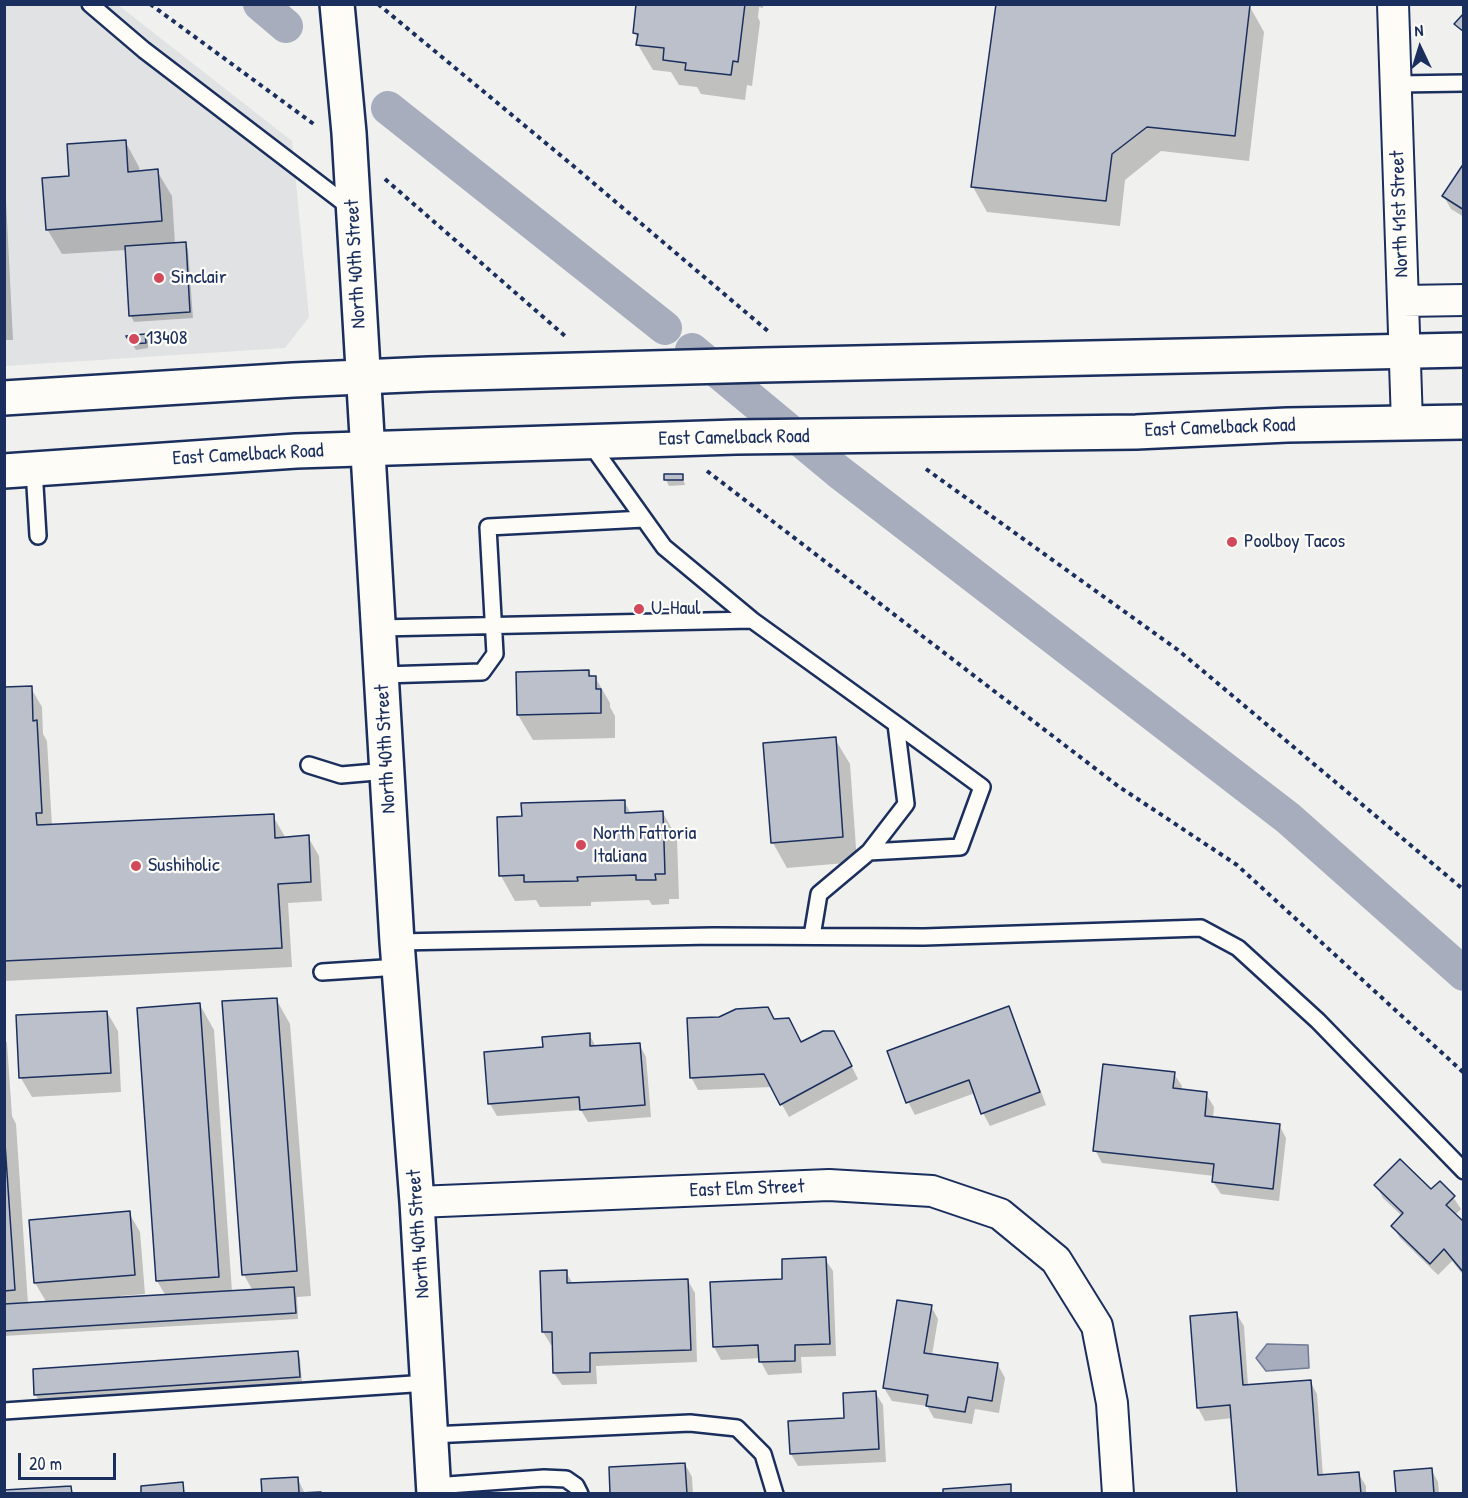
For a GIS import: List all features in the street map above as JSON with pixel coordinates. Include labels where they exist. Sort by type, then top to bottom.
[{"type":"main road","name":"North 40th Street","points":[[337,4],[349,133],[398,954],[417,1202],[434,1490]]},
{"type":"main road","points":[[4,398],[362,377],[643,368],[767,350],[1464,350]]},
{"type":"main road","name":"East Camelback Road","points":[[19,470],[286,452],[368,449],[736,437],[1136,432],[1464,422]]},
{"type":"street","name":"North 41st Street","points":[[1393,4],[1407,423]]},
{"type":"street","points":[[1403,301],[1464,300]]},
{"type":"street","name":"East Elm Street","points":[[417,1202],[828,1185],[932,1191],[1000,1214],[1056,1260],[1097,1326],[1112,1403],[1118,1494]]},
{"type":"lane","points":[[90,4],[144,50],[353,210]]},
{"type":"lane","points":[[1397,84],[1464,83]]},
{"type":"lane","points":[[589,442],[664,547],[752,620],[982,787],[960,848],[869,852]]},
{"type":"lane","points":[[19,470],[38,536]]},
{"type":"lane","points":[[382,675],[482,672],[495,654],[488,527],[644,519]]},
{"type":"lane","points":[[379,628],[752,620]]},
{"type":"lane","points":[[812,936],[819,894],[869,852],[906,804],[896,724]]},
{"type":"lane","points":[[309,765],[341,776],[387,771]]},
{"type":"lane","points":[[322,972],[398,954],[713,936],[924,937],[1201,928],[1238,948],[1318,1021],[1464,1171]]},
{"type":"lane","points":[[4,1411],[428,1383]]},
{"type":"lane","points":[[431,1436],[690,1423],[737,1428],[763,1454],[775,1494]]},
{"type":"lane","points":[[434,1490],[544,1478],[566,1479],[576,1486],[580,1494]]},
{"type":"path","points":[[150,4],[291,107]]},
{"type":"path","points":[[378,4],[571,164],[767,350]]},
{"type":"path","points":[[397,188],[564,336]]},
{"type":"path","points":[[919,464],[1178,650],[1464,890]]},
{"type":"path","points":[[708,472],[1118,786],[1238,865],[1464,1073]]},
{"type":"shaded area","points":[[5,5],[118,5],[292,141],[309,317],[285,348],[5,366]]},
{"type":"water","points":[[1267,1344],[1308,1345],[1309,1368],[1266,1371],[1256,1358]]},
{"type":"building","points":[[636,4],[745,4],[738,62],[733,61],[731,75],[685,70],[686,63],[663,60],[664,48],[636,45],[638,34],[633,33]]},
{"type":"building","points":[[996,4],[1250,5],[1235,136],[1147,127],[1112,154],[1106,201],[971,187]]},
{"type":"building","points":[[1464,13],[1464,32],[1454,24]]},
{"type":"building","points":[[126,140],[128,172],[158,169],[162,221],[46,230],[42,178],[69,176],[67,144]]},
{"type":"building","points":[[1464,163],[1464,210],[1442,196]]},
{"type":"building","points":[[186,242],[190,312],[129,316],[125,246]]},
{"type":"building","points":[[145,334],[146,343],[131,344],[126,336]]},
{"type":"building","points":[[664,474],[683,474],[683,480],[664,480]]},
{"type":"building","points":[[589,670],[589,676],[596,676],[596,689],[601,689],[601,713],[517,715],[516,672]]},
{"type":"building","points":[[32,686],[33,721],[37,720],[42,813],[36,813],[37,825],[274,814],[275,838],[309,835],[311,882],[278,884],[282,948],[4,961],[4,687]]},
{"type":"building","points":[[836,737],[843,837],[771,843],[763,743]]},
{"type":"building","name":"North Fattoria Italiana","points":[[625,800],[625,813],[663,811],[665,874],[655,874],[656,880],[636,880],[636,875],[577,877],[578,881],[524,882],[524,875],[499,876],[497,817],[522,816],[521,803]]},
{"type":"building","points":[[277,998],[297,1271],[242,1275],[222,1001]]},
{"type":"building","points":[[200,1003],[219,1277],[156,1281],[137,1008]]},
{"type":"building","points":[[1009,1006],[1040,1092],[981,1114],[969,1080],[906,1103],[887,1051]]},
{"type":"building","points":[[768,1007],[774,1019],[789,1018],[801,1042],[823,1031],[834,1031],[852,1066],[780,1105],[764,1074],[690,1078],[687,1018],[719,1017],[736,1009]]},
{"type":"building","points":[[107,1011],[111,1073],[19,1078],[16,1015]]},
{"type":"building","points":[[590,1033],[590,1046],[640,1043],[645,1105],[580,1110],[579,1097],[488,1104],[484,1052],[543,1047],[542,1037]]},
{"type":"building","points":[[1103,1064],[1175,1072],[1173,1088],[1207,1092],[1205,1116],[1280,1124],[1273,1189],[1212,1182],[1214,1164],[1093,1151]]},
{"type":"building","points":[[4,1129],[15,1290],[4,1291]]},
{"type":"building","points":[[1400,1159],[1431,1189],[1440,1181],[1455,1196],[1446,1205],[1464,1222],[1464,1273],[1444,1249],[1430,1264],[1391,1226],[1403,1213],[1374,1185]]},
{"type":"building","points":[[130,1211],[135,1275],[34,1283],[29,1220]]},
{"type":"building","points":[[826,1257],[830,1344],[795,1345],[795,1361],[759,1362],[758,1345],[713,1347],[710,1282],[782,1279],[782,1259]]},
{"type":"building","points":[[567,1270],[567,1283],[688,1279],[691,1350],[590,1353],[590,1372],[553,1373],[552,1332],[542,1332],[540,1271]]},
{"type":"building","points":[[294,1287],[296,1313],[4,1331],[4,1304]]},
{"type":"building","points":[[897,1300],[932,1305],[924,1353],[998,1363],[992,1401],[968,1397],[965,1412],[926,1406],[928,1395],[883,1388]]},
{"type":"building","points":[[1237,1312],[1243,1385],[1311,1380],[1318,1475],[1359,1472],[1361,1494],[1237,1494],[1230,1405],[1197,1408],[1190,1316]]},
{"type":"building","points":[[298,1351],[300,1377],[34,1395],[33,1369]]},
{"type":"building","points":[[876,1391],[879,1449],[790,1454],[788,1421],[844,1418],[843,1393]]},
{"type":"building","points":[[685,1463],[687,1494],[610,1494],[609,1467]]},
{"type":"building","points":[[1432,1468],[1434,1494],[1396,1494],[1394,1471]]},
{"type":"building","points":[[298,1477],[299,1493],[321,1492],[321,1494],[262,1494],[261,1479]]},
{"type":"building","points":[[183,1482],[184,1494],[141,1494],[141,1486]]},
{"type":"building","points":[[1011,1484],[1011,1494],[943,1494],[943,1489]]},
{"type":"building","points":[[71,1486],[72,1494],[4,1494],[4,1490]]},
{"type":"waterway","points":[[260,4],[286,26]]},
{"type":"waterway","points":[[388,108],[665,328]]},
{"type":"waterway","points":[[692,350],[839,472],[1288,818],[1464,974]]},
{"type":"place","name":"Sinclair","points":[[159,278]]},
{"type":"place","name":"13408","points":[[134,339]]},
{"type":"place","name":"Poolboy Tacos","points":[[1232,542]]},
{"type":"place","name":"U-Haul","points":[[639,609]]},
{"type":"place","name":"North Fattoria Italiana","points":[[581,845]]},
{"type":"place","name":"Sushiholic","points":[[136,866]]}]
